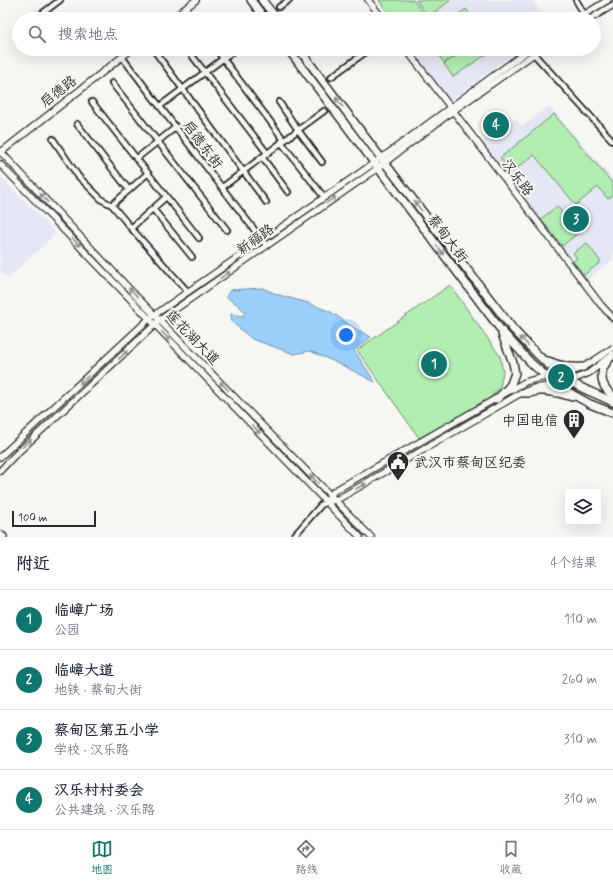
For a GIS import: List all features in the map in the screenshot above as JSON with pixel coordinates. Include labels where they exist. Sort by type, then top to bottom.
[{"type":"main road","points":[[251,0],[260,12]]},
{"type":"main road","points":[[262,0],[271,12]]},
{"type":"main road","name":"蔡甸大街","points":[[293,56],[501,330],[532,364],[556,385],[590,404],[613,413]]},
{"type":"main road","name":"蔡甸大街","points":[[304,56],[513,329],[561,375],[583,388],[613,402]]},
{"type":"main road","points":[[497,399],[507,390],[514,373],[513,364],[501,330]]},
{"type":"main road","points":[[613,354],[604,365],[602,370],[602,378],[604,386],[613,396]]},
{"type":"main road","points":[[542,358],[559,366],[570,368],[583,367]]},
{"type":"main road","points":[[521,393],[538,391],[558,393],[590,404]]},
{"type":"street","points":[[44,12],[60,0]]},
{"type":"street","points":[[181,12],[196,0]]},
{"type":"street","points":[[279,7],[289,0]]},
{"type":"street","points":[[368,0],[377,12]]},
{"type":"street","points":[[576,0],[584,12]]},
{"type":"street","points":[[593,12],[608,0]]},
{"type":"street","points":[[598,12],[613,5]]},
{"type":"street","name":"启德东街","points":[[122,56],[264,243]]},
{"type":"street","name":"启德路","points":[[0,152],[122,56]]},
{"type":"street","points":[[158,56],[266,202]]},
{"type":"street","points":[[192,56],[267,153]]},
{"type":"street","points":[[222,56],[324,197]]},
{"type":"street","points":[[160,106],[228,56]]},
{"type":"street","points":[[331,77],[360,56]]},
{"type":"street","name":"汉乐路","points":[[411,56],[600,305],[613,318]]},
{"type":"street","name":"新福路","points":[[0,457],[150,318],[264,243],[376,165],[524,56]]},
{"type":"street","points":[[536,56],[613,141]]},
{"type":"street","points":[[112,83],[227,230]]},
{"type":"street","points":[[92,102],[199,238]]},
{"type":"street","points":[[279,102],[322,162]]},
{"type":"street","points":[[221,186],[224,186],[324,111]]},
{"type":"street","points":[[77,124],[129,190]]},
{"type":"street","points":[[136,159],[176,127]]},
{"type":"street","points":[[53,139],[78,176],[102,200],[112,205],[188,292]]},
{"type":"street","name":"莲花湖大道","points":[[0,152],[155,315],[371,537]]},
{"type":"street","points":[[262,157],[288,192]]},
{"type":"street","name":"莲花湖大道","points":[[0,164],[360,537]]},
{"type":"street","name":"新福路","points":[[0,471],[13,457],[155,324],[324,197],[376,165]]},
{"type":"street","points":[[112,205],[148,174]]},
{"type":"street","points":[[131,228],[166,196]]},
{"type":"street","points":[[153,209],[192,257]]},
{"type":"street","points":[[294,537],[334,491],[526,382],[546,376],[561,375],[574,371],[613,348]]},
{"type":"street","points":[[326,502],[335,500],[521,393],[534,388],[556,385],[570,381],[589,373],[613,354]]},
{"type":"shaded area","points":[[376,0],[532,0],[541,12],[385,12]]},
{"type":"shaded area","points":[[416,56],[511,56],[449,101]]},
{"type":"shaded area","points":[[549,106],[613,179],[613,260],[586,281],[481,142],[516,118],[522,126]]},
{"type":"shaded area","points":[[0,176],[56,233],[8,279],[0,271]]},
{"type":"green space","points":[[379,0],[413,0],[422,12],[388,12]]},
{"type":"green space","points":[[416,0],[451,0],[435,12],[424,12]]},
{"type":"green space","points":[[439,56],[454,56],[444,63]]},
{"type":"green space","points":[[456,56],[484,56],[453,77],[444,64]]},
{"type":"green space","points":[[554,114],[613,184],[613,195],[608,199],[598,187],[576,205],[534,155],[512,172],[500,158]]},
{"type":"green space","points":[[557,206],[578,233],[562,246],[541,219]]},
{"type":"green space","points":[[587,243],[601,262],[584,275],[573,261],[577,258],[573,253]]},
{"type":"green space","points":[[450,285],[500,356],[503,372],[500,387],[486,402],[419,438],[357,350]]},
{"type":"water","points":[[262,288],[331,312],[354,328],[371,337],[354,350],[375,382],[310,351],[294,354],[252,339],[232,322],[231,314],[243,316],[245,312],[237,304],[226,297],[230,290]]},
{"type":"place","name":"汉乐村村委会","points":[[496,125]]},
{"type":"place","name":"蔡甸区第五小学","points":[[576,219]]},
{"type":"place","name":"临嶂广场","points":[[434,364]]},
{"type":"place","name":"临嶂大道","points":[[561,377]]},
{"type":"place","name":"中国电信","points":[[574,440]]},
{"type":"place","name":"武汉市蔡甸区纪委","points":[[398,482]]}]
